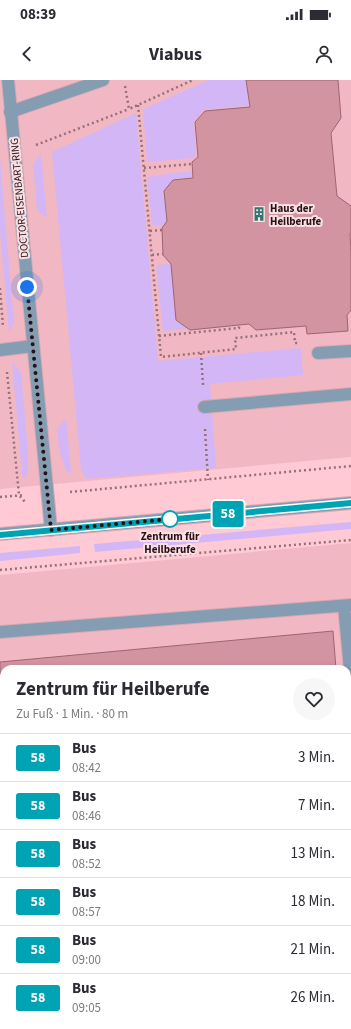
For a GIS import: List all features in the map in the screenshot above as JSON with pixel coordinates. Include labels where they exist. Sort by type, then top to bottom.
[{"type":"street","name":"DOCTOR-EISENBART-RING","points":[[8,80],[51,530]]},
{"type":"street","points":[[10,112],[103,80]]},
{"type":"street","points":[[3,350],[33,346]]},
{"type":"street","points":[[318,353],[351,351]]},
{"type":"street","points":[[204,407],[351,394]]},
{"type":"street","points":[[0,534],[351,503]]},
{"type":"street","points":[[0,632],[347,605],[350,665]]},
{"type":"path","points":[[124,80],[129,109]]},
{"type":"path","points":[[15,154],[129,109],[193,80]]},
{"type":"path","points":[[138,105],[161,357],[236,350],[235,338],[294,332],[295,343],[318,342],[318,353]]},
{"type":"path","points":[[144,168],[192,164]]},
{"type":"path","points":[[150,231],[162,230]]},
{"type":"path","points":[[152,255],[163,254]]},
{"type":"path","points":[[0,288],[3,350],[19,496],[51,530]]},
{"type":"path","points":[[159,336],[239,328],[239,325]]},
{"type":"path","points":[[0,497],[48,494],[351,466]]},
{"type":"path","points":[[0,570],[351,540]]},
{"type":"shaded area","points":[[0,80],[351,80],[351,457],[0,489]]},
{"type":"shaded area","points":[[209,80],[245,80],[246,87],[250,91],[252,105],[204,110],[194,121],[196,156],[194,158],[147,162],[143,109]]},
{"type":"shaded area","points":[[136,113],[158,361],[301,348],[303,375],[210,384],[216,468],[86,479],[81,469],[52,152]]},
{"type":"shaded area","points":[[41,153],[47,218],[37,210],[33,165]]},
{"type":"shaded area","points":[[0,159],[14,322],[9,332],[0,232]]},
{"type":"shaded area","points":[[192,171],[192,178],[173,179],[164,191],[167,221],[163,225],[152,225],[147,177]]},
{"type":"shaded area","points":[[171,264],[176,320],[187,329],[163,331],[156,265]]},
{"type":"shaded area","points":[[12,362],[21,372],[28,454],[26,478],[23,478],[22,473]]},
{"type":"shaded area","points":[[66,418],[71,471],[68,474],[60,452],[57,429]]},
{"type":"shaded area","points":[[351,522],[351,529],[95,552],[94,544]]},
{"type":"shaded area","points":[[351,543],[351,665],[0,665],[0,575]]},
{"type":"shaded area","points":[[80,546],[80,553],[0,561],[0,553]]},
{"type":"building","name":"Haus der Heilberufe","points":[[246,80],[338,80],[341,118],[331,133],[337,196],[351,206],[351,310],[347,315],[348,331],[307,334],[306,326],[256,330],[249,324],[190,330],[176,320],[171,264],[163,255],[162,228],[167,221],[164,191],[173,180],[193,178],[192,162],[198,157],[195,122],[205,111],[250,107]]},
{"type":"building","points":[[333,631],[336,665],[0,665],[0,662]]},
{"type":"bus line","name":"58","points":[[0,535],[351,503]]},
{"type":"place","name":"Haus der Heilberufe","points":[[259,214]]},
{"type":"place","name":"Zentrum für Heilberufe","points":[[170,519]]},
{"type":"route","points":[[27,287],[51,530],[170,519]]}]
